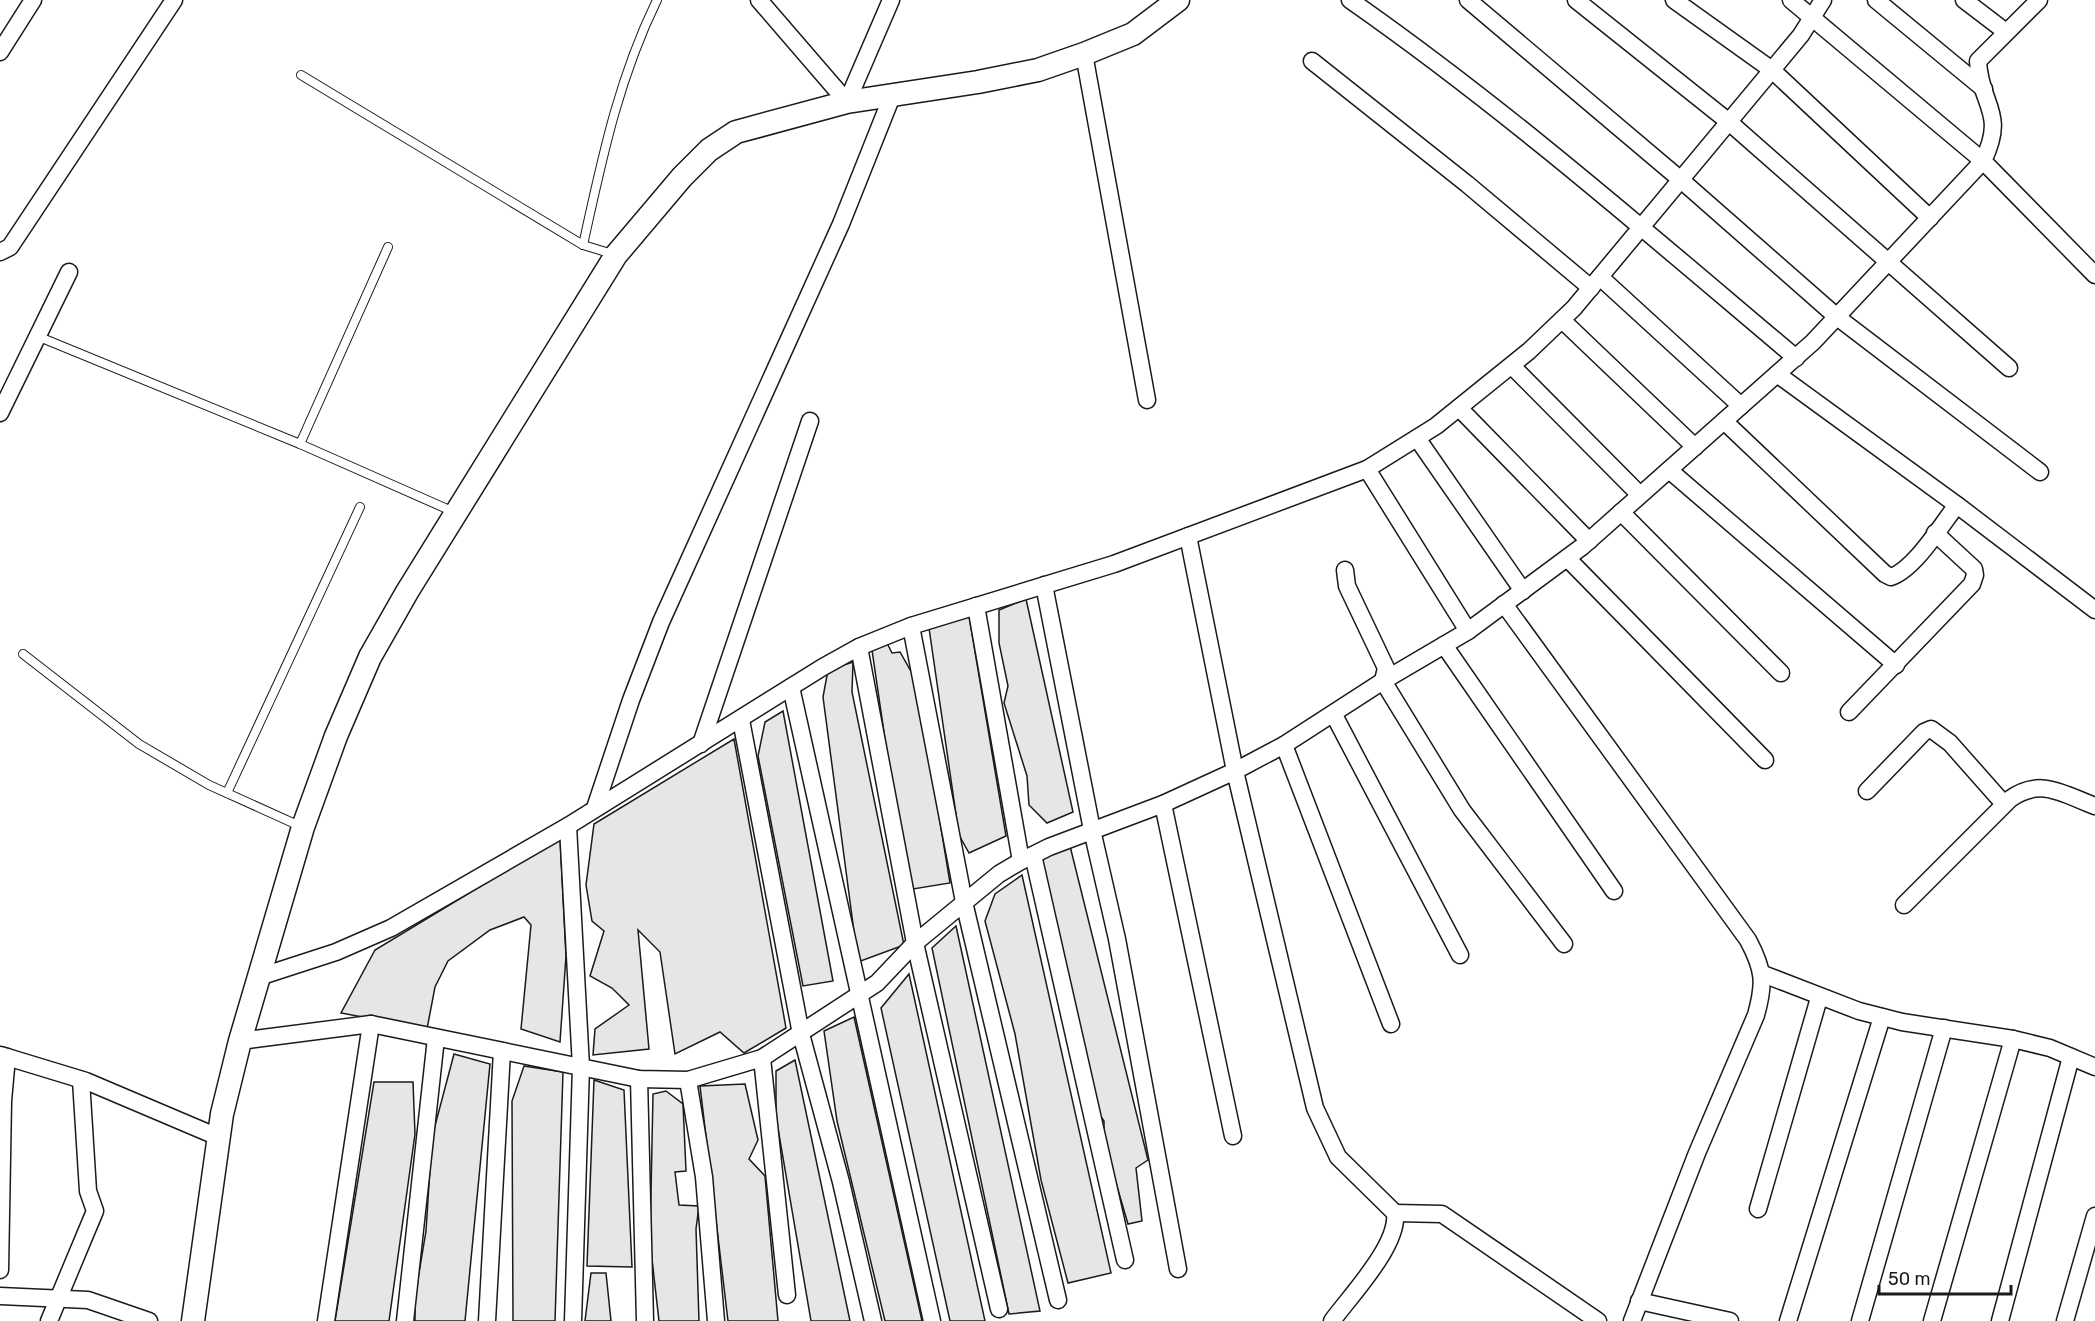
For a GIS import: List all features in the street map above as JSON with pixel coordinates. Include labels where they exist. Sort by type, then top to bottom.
[{"type":"street","points":[[0,52],[33,0]]},
{"type":"street","points":[[0,252],[10,247],[174,0]]},
{"type":"street","points":[[759,0],[847,102]]},
{"type":"street","points":[[847,102],[891,0]]},
{"type":"street","points":[[193,1321],[218,1137],[240,1041],[303,827],[336,736],[370,657],[407,592],[616,255],[682,177],[709,150],[736,132],[847,102],[1038,70],[1133,34],[1178,0]]},
{"type":"street","points":[[1350,0],[1404,38],[1641,228],[1796,358]]},
{"type":"street","points":[[1467,0],[1681,180],[1837,317],[2040,472]]},
{"type":"street","points":[[1576,0],[1729,122],[1887,264],[2009,368]]},
{"type":"street","points":[[1674,0],[1772,70],[1930,218]]},
{"type":"street","points":[[1791,0],[1983,160],[2095,275]]},
{"type":"street","points":[[259,977],[336,952],[391,928],[568,826],[858,647],[911,626],[1114,564],[1367,469],[1417,438],[1512,366],[1562,320],[1772,70],[1823,0]]},
{"type":"street","points":[[1876,0],[1984,90]]},
{"type":"street","points":[[1964,0],[2006,32]]},
{"type":"street","points":[[240,1041],[371,1024],[639,1079],[688,1080],[762,1058],[877,982],[915,943],[964,902],[1027,858],[1092,830],[1162,804],[1235,771],[1284,745],[1334,715],[1383,681],[1468,631],[1589,541],[1796,358],[1983,160],[1992,141],[1995,124],[1978,61],[2039,0]]},
{"type":"street","points":[[1084,54],[1147,400]]},
{"type":"street","points":[[1312,61],[1595,283],[1741,406]]},
{"type":"street","points":[[595,808],[631,700],[661,622],[841,224],[892,96]]},
{"type":"street","points":[[0,413],[69,272]]},
{"type":"street","points":[[1562,320],[1695,447]]},
{"type":"street","points":[[1512,366],[1640,495]]},
{"type":"street","points":[[1777,374],[1957,505],[2095,610]]},
{"type":"street","points":[[1459,408],[1589,541]]},
{"type":"street","points":[[701,744],[810,421]]},
{"type":"street","points":[[1724,421],[1885,574],[1891,577],[1899,574],[1957,505]]},
{"type":"street","points":[[1417,438],[1523,591]]},
{"type":"street","points":[[1367,469],[1468,631]]},
{"type":"street","points":[[1669,470],[1896,665]]},
{"type":"street","points":[[1621,512],[1781,673]]},
{"type":"street","points":[[1849,712],[1972,584],[1975,575],[1968,563],[1935,533]]},
{"type":"street","points":[[1188,536],[1235,771],[1315,1108],[1338,1157],[1395,1213],[1442,1214],[1598,1321]]},
{"type":"street","points":[[1568,558],[1765,760]]},
{"type":"street","points":[[1345,570],[1347,586],[1386,668],[1383,681],[1462,810],[1564,944]]},
{"type":"street","points":[[1044,585],[1092,830],[1117,939],[1178,1269]]},
{"type":"street","points":[[1504,604],[1748,940],[1763,974],[1762,994],[1756,1015],[1697,1153],[1632,1321]]},
{"type":"street","points":[[976,606],[1027,858],[1125,1260]]},
{"type":"street","points":[[911,626],[964,902],[1058,1300]]},
{"type":"street","points":[[1444,645],[1614,891]]},
{"type":"street","points":[[858,647],[915,943],[999,1309]]},
{"type":"street","points":[[791,687],[932,1321]]},
{"type":"street","points":[[1334,715],[1460,955]]},
{"type":"street","points":[[741,720],[801,1034],[842,1182],[873,1321]]},
{"type":"street","points":[[1867,791],[1924,732],[1931,729],[1950,743],[2004,804]]},
{"type":"street","points":[[1284,745],[1391,1024]]},
{"type":"street","points":[[1904,905],[2004,804],[2023,789],[2035,786],[2050,789],[2095,806]]},
{"type":"street","points":[[1162,804],[1233,1136]]},
{"type":"street","points":[[568,826],[581,1067],[573,1321]]},
{"type":"street","points":[[1763,974],[1819,998],[1882,1017],[2013,1039],[2050,1048],[2095,1067]]},
{"type":"street","points":[[1758,1209],[1819,998]]},
{"type":"street","points":[[1788,1321],[1882,1017]]},
{"type":"street","points":[[326,1321],[371,1024]]},
{"type":"street","points":[[1860,1321],[1944,1028]]},
{"type":"street","points":[[405,1321],[436,1038]]},
{"type":"street","points":[[1932,1321],[2013,1039]]},
{"type":"street","points":[[487,1321],[502,1051]]},
{"type":"street","points":[[0,1270],[4,1056],[81,1080],[218,1137]]},
{"type":"street","points":[[2000,1321],[2071,1057]]},
{"type":"street","points":[[762,1058],[787,1296]]},
{"type":"street","points":[[639,1079],[645,1321]]},
{"type":"street","points":[[49,1321],[95,1211],[88,1191],[81,1080]]},
{"type":"street","points":[[688,1080],[704,1177],[716,1321]]},
{"type":"street","points":[[1332,1321],[1385,1248],[1395,1227],[1395,1213]]},
{"type":"street","points":[[2065,1321],[2095,1216]]},
{"type":"street","points":[[0,1296],[88,1300],[149,1321]]},
{"type":"street","points":[[1639,1302],[1730,1321]]},
{"type":"lane","points":[[583,245],[618,96],[637,41],[657,0]]},
{"type":"lane","points":[[301,75],[583,245],[616,255]]},
{"type":"lane","points":[[300,444],[388,247]]},
{"type":"lane","points":[[37,336],[300,444],[456,514]]},
{"type":"lane","points":[[227,793],[360,507]]},
{"type":"lane","points":[[23,654],[138,744],[227,793],[303,827]]},
{"type":"building","points":[[1026,599],[1073,812],[1047,823],[1029,805],[1027,776],[1004,703],[1008,686],[999,643],[999,610]]},
{"type":"building","points":[[969,616],[1006,836],[969,853],[959,835],[929,628]]},
{"type":"building","points":[[886,641],[892,653],[900,652],[917,682],[950,883],[907,890],[872,650]]},
{"type":"building","points":[[853,662],[852,692],[904,945],[858,962],[823,697],[828,670]]},
{"type":"building","points":[[783,711],[833,981],[803,986],[758,756],[765,722]]},
{"type":"building","points":[[734,739],[786,1028],[744,1053],[720,1032],[675,1054],[660,952],[638,930],[649,1049],[593,1055],[595,1029],[629,1005],[612,988],[590,976],[604,931],[592,921],[586,885],[594,824]]},
{"type":"building","points":[[560,838],[566,956],[560,1042],[521,1029],[531,925],[524,917],[490,930],[448,961],[435,987],[427,1029],[341,1013],[375,950]]},
{"type":"building","points":[[1070,846],[1148,1160],[1136,1168],[1142,1221],[1128,1224],[1104,1142],[1104,1121],[1095,1108],[1041,857]]},
{"type":"building","points":[[1022,875],[1111,1273],[1068,1283],[1041,1180],[1015,1034],[985,921],[995,894]]},
{"type":"building","points":[[956,926],[1040,1311],[1009,1314],[932,948]]},
{"type":"building","points":[[909,974],[985,1321],[950,1321],[881,1008]]},
{"type":"building","points":[[854,1017],[922,1321],[885,1321],[837,1121],[824,1031]]},
{"type":"building","points":[[454,1054],[490,1064],[465,1321],[415,1321],[415,1297],[426,1231],[432,1137]]},
{"type":"building","points":[[795,1060],[850,1321],[811,1321],[776,1117],[776,1071]]},
{"type":"building","points":[[524,1066],[563,1072],[555,1321],[513,1321],[512,1101]]},
{"type":"building","points":[[594,1080],[624,1090],[632,1267],[587,1266]]},
{"type":"building","points":[[374,1082],[413,1082],[415,1134],[389,1321],[335,1321]]},
{"type":"building","points":[[745,1084],[758,1140],[749,1159],[765,1176],[778,1321],[728,1321],[700,1086]]},
{"type":"building","points":[[666,1091],[683,1104],[686,1171],[675,1172],[679,1205],[699,1206],[696,1229],[699,1321],[659,1321],[650,1242],[653,1094]]},
{"type":"building","points":[[591,1273],[606,1273],[611,1321],[585,1321]]}]
